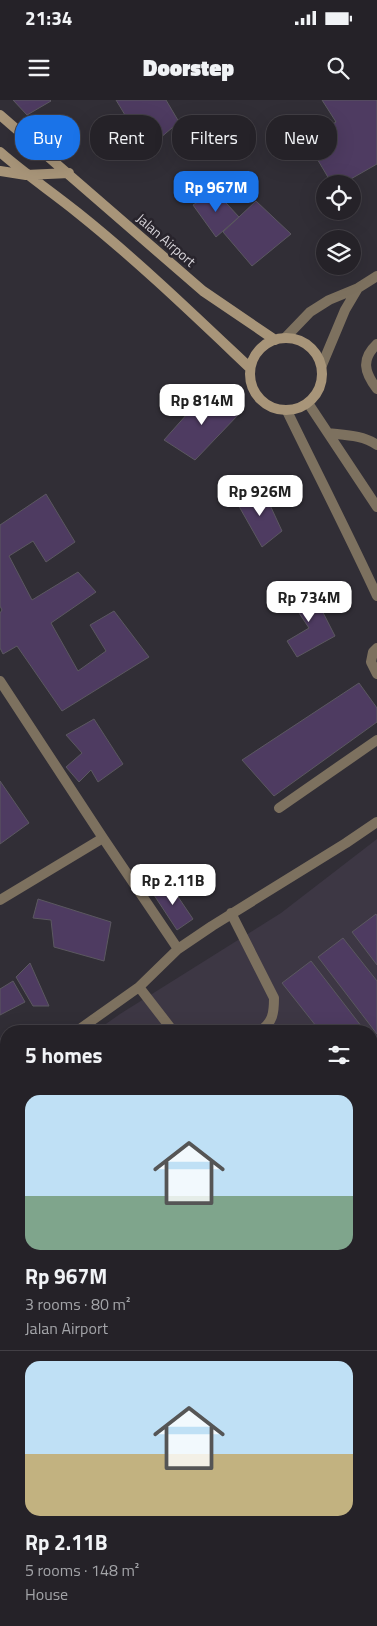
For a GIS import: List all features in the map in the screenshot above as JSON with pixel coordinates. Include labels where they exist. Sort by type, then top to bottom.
[{"type":"street","name":"Jalan Airport","points":[[0,115],[203,291],[280,339]]},
{"type":"street","points":[[0,152],[26,175],[77,212],[150,274],[250,368]]},
{"type":"street","points":[[0,171],[26,175],[69,173]]},
{"type":"street","points":[[280,339],[295,339],[306,344],[315,352],[322,365],[322,379],[318,393],[308,404],[288,411],[272,408],[259,398],[251,384],[250,368],[259,350],[266,344],[280,339]]},
{"type":"lane","points":[[280,339],[310,312],[329,300],[358,288],[377,276]]},
{"type":"lane","points":[[322,365],[345,310],[358,288]]},
{"type":"lane","points":[[377,344],[369,352],[366,360],[366,370],[377,388]]},
{"type":"lane","points":[[308,404],[377,507]]},
{"type":"lane","points":[[288,411],[377,596]]},
{"type":"lane","points":[[328,434],[354,436],[371,441],[377,445]]},
{"type":"lane","points":[[377,648],[373,652],[371,662],[377,674]]},
{"type":"lane","points":[[0,681],[178,950]]},
{"type":"lane","points":[[279,808],[377,740]]},
{"type":"lane","points":[[85,1025],[139,987],[178,950],[231,913],[377,822]]},
{"type":"lane","points":[[0,900],[103,838]]},
{"type":"lane","points":[[231,913],[274,998],[274,1013],[269,1025]]},
{"type":"lane","points":[[139,987],[168,1025]]},
{"type":"shaded area","points":[[377,839],[377,1025],[104,1025],[120,1014],[281,913]]},
{"type":"building","points":[[13,100],[51,101],[27,115]]},
{"type":"building","points":[[116,100],[166,100],[175,115],[172,115],[172,128],[162,136],[162,115],[125,115]]},
{"type":"building","points":[[322,100],[377,100],[377,164],[358,175],[327,175],[318,160],[337,160],[337,115],[332,115]]},
{"type":"building","points":[[215,191],[239,217],[216,237],[193,205]]},
{"type":"building","points":[[256,201],[291,234],[252,266],[223,232]]},
{"type":"building","points":[[215,390],[239,414],[195,460],[164,440],[188,413]]},
{"type":"building","points":[[263,490],[282,531],[262,547],[236,501]]},
{"type":"building","points":[[46,494],[75,542],[46,562],[33,541],[9,556],[32,600],[78,572],[96,592],[51,623],[78,671],[106,651],[90,625],[114,611],[149,657],[62,711],[17,646],[3,654],[0,648],[0,613],[2,610],[0,606],[0,525]]},
{"type":"building","points":[[310,587],[335,636],[297,657],[287,641],[309,628],[287,595]]},
{"type":"building","points":[[359,683],[377,708],[377,722],[274,796],[242,760]]},
{"type":"building","points":[[94,719],[123,764],[98,782],[91,770],[79,782],[66,767],[82,753],[66,735]]},
{"type":"building","points":[[0,781],[29,823],[0,844]]},
{"type":"building","points":[[168,882],[193,919],[177,930],[152,892]]},
{"type":"building","points":[[38,899],[111,922],[104,961],[54,947],[51,920],[33,918]]},
{"type":"building","points":[[376,914],[377,916],[377,965],[352,932]]},
{"type":"building","points":[[343,938],[377,981],[377,1025],[370,1025],[318,957]]},
{"type":"building","points":[[311,961],[360,1025],[315,1025],[282,983]]},
{"type":"building","points":[[30,963],[49,1006],[33,1006],[16,977]]},
{"type":"building","points":[[13,981],[25,1002],[0,1015],[0,989]]}]
